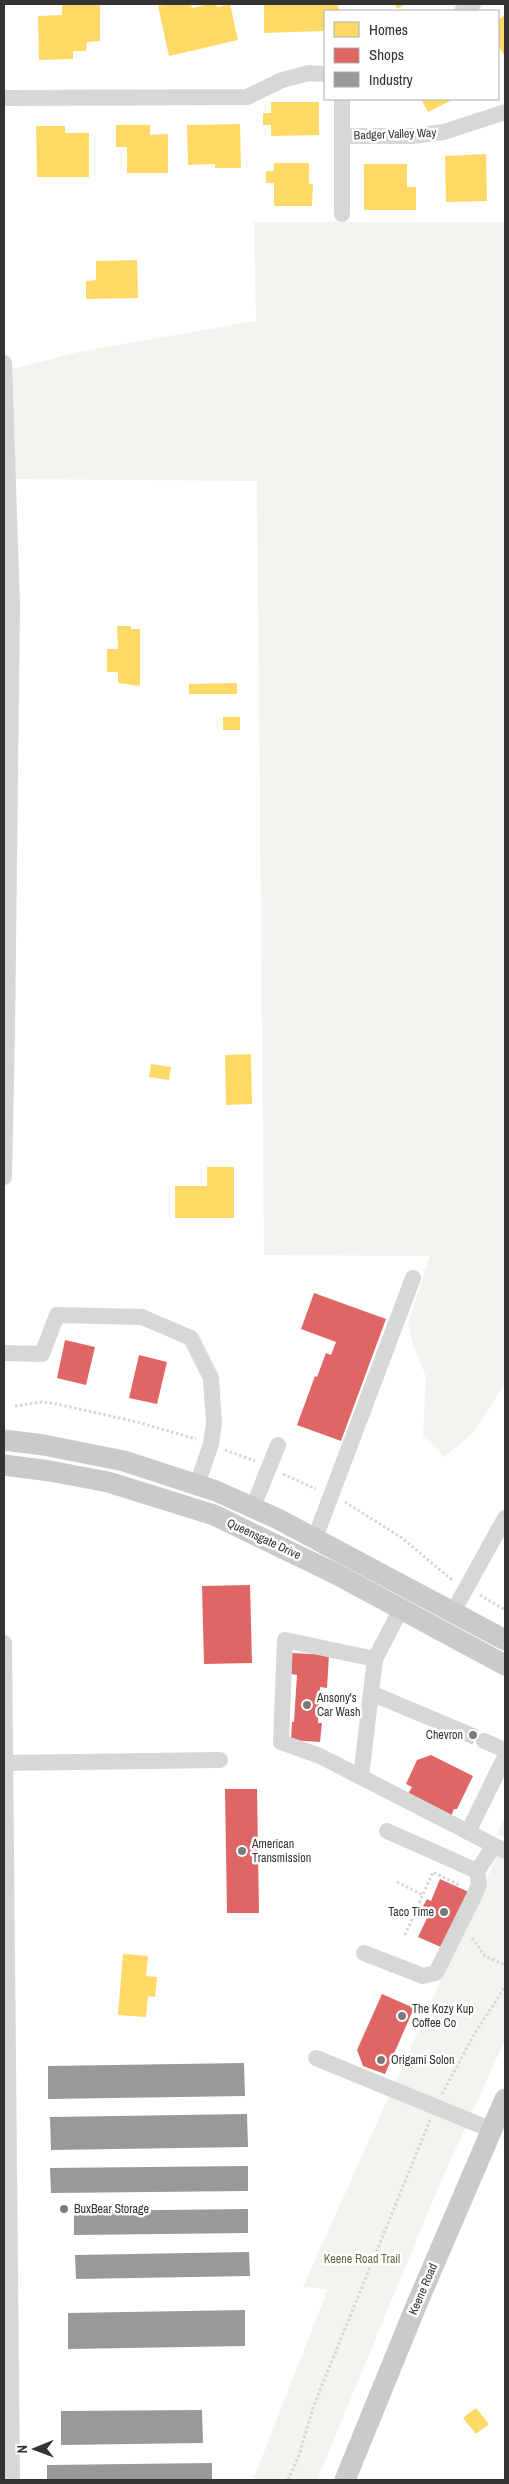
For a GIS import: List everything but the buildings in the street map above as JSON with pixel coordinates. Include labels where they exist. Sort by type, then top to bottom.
[{"type":"main road","name":"Queensgate Drive","points":[[4,1440],[99,1456],[197,1485],[253,1507],[315,1538],[505,1640]]},
{"type":"main road","name":"Queensgate Drive","points":[[4,1465],[108,1482],[214,1515],[282,1546],[505,1665]]},
{"type":"main road","name":"Keene Road","points":[[345,2480],[416,2306],[505,2099]]},
{"type":"street","points":[[4,98],[246,97],[282,80],[309,73],[324,74]]},
{"type":"street","points":[[342,100],[342,214]]},
{"type":"street","name":"Badger Valley Way","points":[[342,136],[428,134],[451,130],[505,112]]},
{"type":"street","points":[[4,363],[12,606],[8,1033],[4,1177]]},
{"type":"street","points":[[315,1538],[413,1278]]},
{"type":"street","points":[[4,1353],[42,1354],[57,1315],[142,1317],[190,1338],[211,1378],[214,1424],[211,1444],[197,1485]]},
{"type":"street","points":[[253,1507],[278,1445]]},
{"type":"street","points":[[453,1612],[505,1518]]},
{"type":"street","points":[[361,1777],[375,1659],[401,1609]]},
{"type":"street","points":[[364,1953],[423,1976],[436,1974],[477,1889],[477,1871],[500,1848],[320,1756],[281,1742],[285,1640],[375,1659]]},
{"type":"street","points":[[4,1643],[6,2033],[12,2480]]},
{"type":"street","points":[[371,1693],[461,1731]]},
{"type":"street","points":[[484,1741],[505,1750]]},
{"type":"street","points":[[468,1832],[505,1757]]},
{"type":"street","points":[[4,1763],[220,1760]]},
{"type":"street","points":[[387,1832],[477,1871]]},
{"type":"street","points":[[316,2058],[492,2130]]},
{"type":"path","points":[[15,1406],[42,1402],[56,1404],[137,1422],[197,1440]]},
{"type":"path","points":[[226,1450],[259,1463]]},
{"type":"path","points":[[284,1474],[321,1491]]},
{"type":"path","points":[[341,1500],[378,1521],[402,1538],[442,1573],[505,1610]]},
{"type":"path","points":[[396,1882],[423,1895]]},
{"type":"path","points":[[288,2480],[299,2455],[314,2405],[435,2107],[475,2033],[505,1987]]},
{"type":"green space","points":[[254,222],[505,222],[505,1383],[474,1432],[444,1457],[423,1436],[426,1377],[413,1344],[408,1323],[430,1256],[264,1255],[257,481],[16,479],[17,618],[4,619],[4,371],[78,352],[256,321]]},
{"type":"green space","points":[[505,1816],[505,1838],[497,1834]]},
{"type":"green space","name":"Keene Road Trail","points":[[505,1838],[504,2042],[441,2181],[317,2480],[253,2480],[328,2289],[303,2287]]},
{"type":"tunnel","points":[[461,1731],[484,1741]]},
{"type":"place","name":"Ansony's Car Wash","points":[[307,1705]]},
{"type":"place","name":"Chevron","points":[[473,1735]]},
{"type":"place","name":"American Transmission","points":[[242,1851]]},
{"type":"place","name":"Taco Time","points":[[444,1912]]},
{"type":"place","name":"The Kozy Kup Coffee Co","points":[[402,2016]]},
{"type":"place","name":"Origami Solon","points":[[381,2060]]},
{"type":"place","name":"BuxBear Storage","points":[[64,2209]]}]
